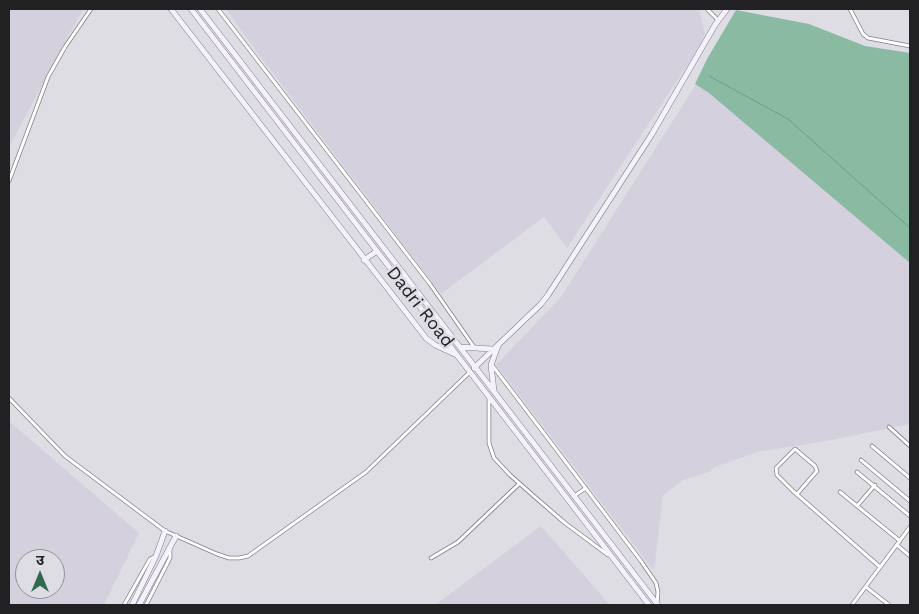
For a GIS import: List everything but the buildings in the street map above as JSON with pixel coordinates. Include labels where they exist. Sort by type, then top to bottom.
[{"type":"main road","points":[[172,9],[426,338],[434,345],[457,355]]},
{"type":"main road","name":"Dadri Road","points":[[190,9],[650,605]]},
{"type":"main road","name":"Dadri Road","points":[[200,9],[495,393],[577,494],[657,604]]},
{"type":"main road","points":[[470,372],[548,295],[652,134],[727,9]]},
{"type":"main road","points":[[364,260],[377,251]]},
{"type":"main road","points":[[495,393],[491,365],[498,345]]},
{"type":"main road","points":[[460,347],[476,350],[492,349]]},
{"type":"main road","points":[[132,605],[156,556],[165,531]]},
{"type":"main road","points":[[139,605],[176,536]]},
{"type":"street","points":[[9,181],[48,77],[91,9]]},
{"type":"street","points":[[218,9],[430,284],[476,350]]},
{"type":"street","points":[[707,9],[719,20]]},
{"type":"street","points":[[850,9],[863,34],[868,38],[910,46]]},
{"type":"street","points":[[491,365],[641,560],[656,584],[658,592],[657,604]]},
{"type":"street","points":[[9,398],[65,456],[165,531],[228,558],[239,558],[248,556],[366,472],[470,372]]},
{"type":"street","points":[[489,397],[490,447],[494,458],[519,484],[565,523],[614,559]]},
{"type":"street","points":[[889,427],[910,446]]},
{"type":"street","points":[[872,446],[910,478]]},
{"type":"street","points":[[797,494],[817,471],[815,466],[795,449],[781,462],[775,471],[777,475],[797,494],[880,567]]},
{"type":"street","points":[[862,460],[910,501]]},
{"type":"street","points":[[858,472],[910,516]]},
{"type":"street","points":[[431,558],[458,542],[519,484]]},
{"type":"street","points":[[857,506],[875,485]]},
{"type":"street","points":[[577,494],[586,488]]},
{"type":"street","points":[[840,492],[900,541]]},
{"type":"street","points":[[852,605],[910,527]]},
{"type":"street","points":[[896,546],[910,556]]},
{"type":"street","points":[[146,605],[170,558],[170,547]]},
{"type":"street","points":[[124,605],[150,559],[156,556]]},
{"type":"street","points":[[866,587],[889,605]]},
{"type":"shaded area","points":[[9,9],[83,9],[9,147]]},
{"type":"shaded area","points":[[226,9],[699,9],[705,34],[694,55],[567,248],[544,217],[441,294]]},
{"type":"shaded area","points":[[700,78],[910,259],[910,424],[832,440],[757,452],[715,467],[707,473],[683,480],[663,495],[654,571],[496,365],[561,297]]},
{"type":"shaded area","points":[[9,421],[139,533],[104,605],[9,605]]},
{"type":"shaded area","points":[[541,526],[610,605],[435,605]]},
{"type":"green space","points":[[736,10],[809,24],[865,46],[910,53],[910,263],[709,93],[695,84],[707,59]]},
{"type":"waterway","points":[[709,76],[788,119],[910,228]]}]
